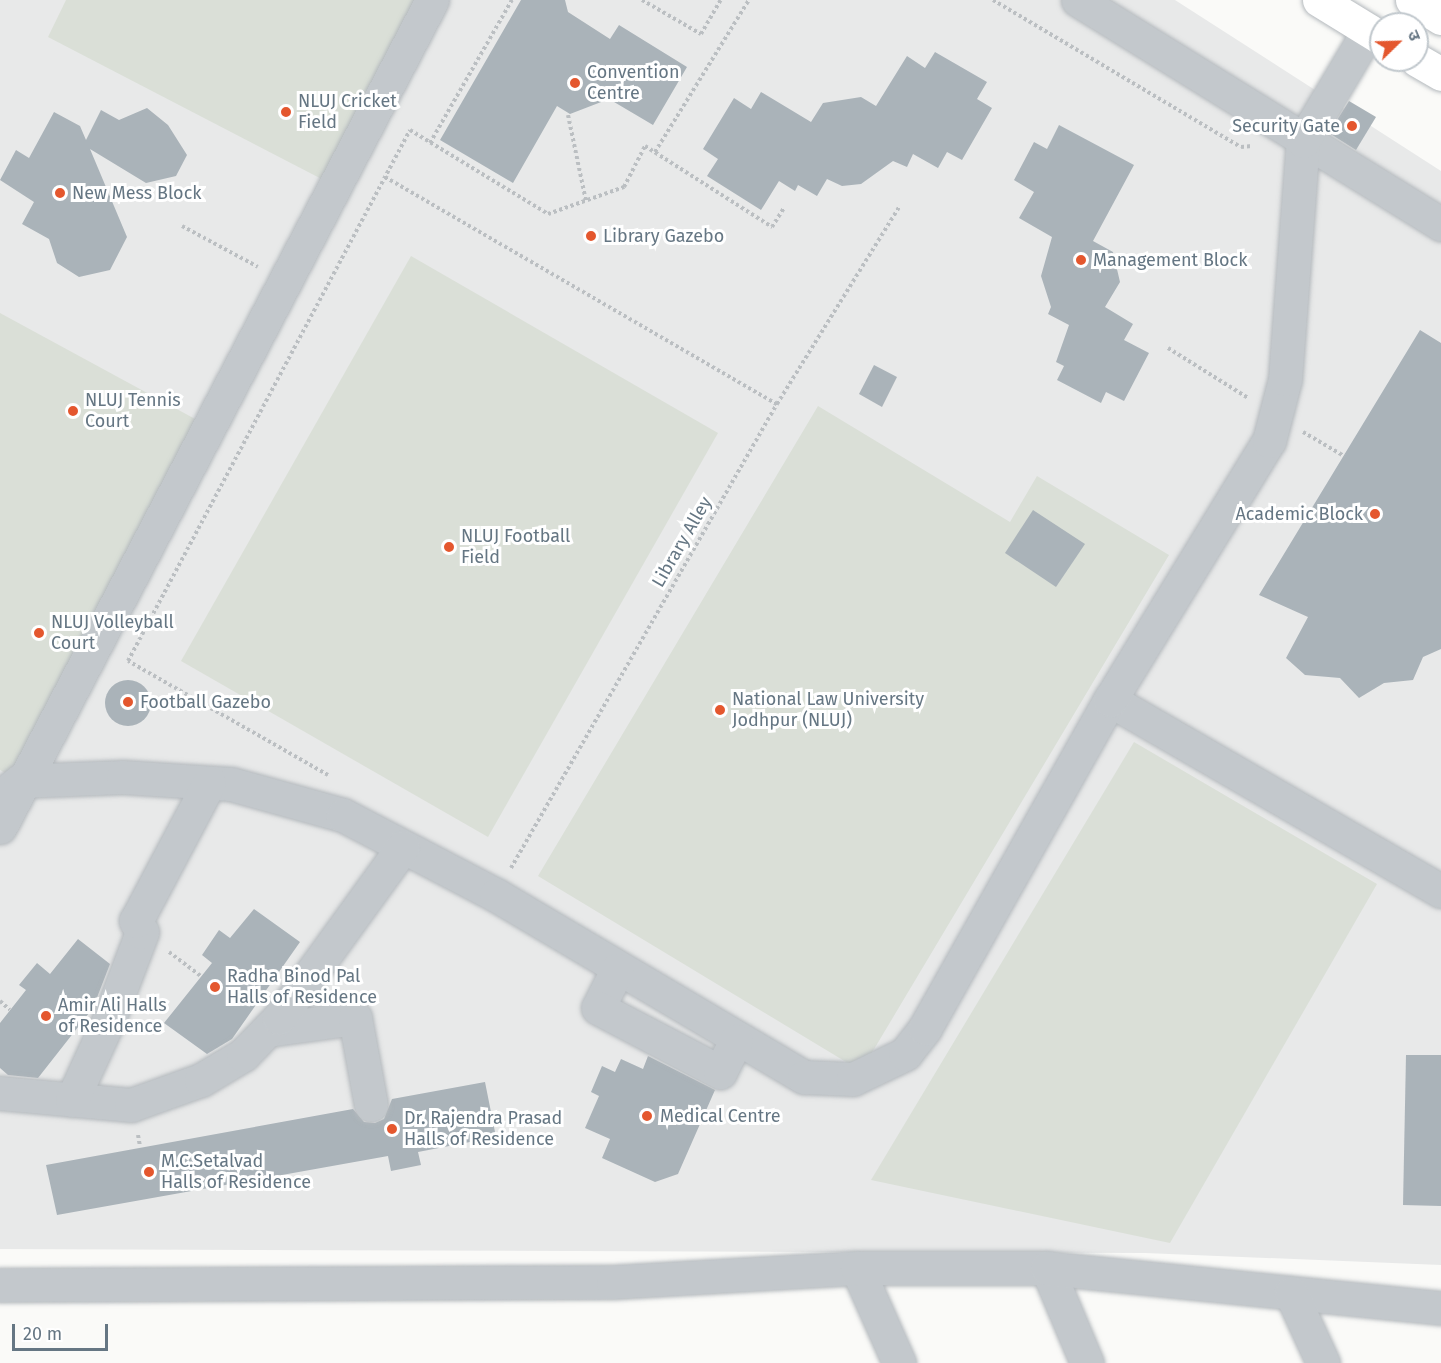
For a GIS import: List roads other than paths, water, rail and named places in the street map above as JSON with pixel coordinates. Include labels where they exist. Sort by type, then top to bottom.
[{"type":"highway","points":[[1319,0],[1369,30]]},
{"type":"highway","points":[[1412,0],[1441,18]]},
{"type":"street","points":[[0,827],[7,782],[285,281],[432,0]]},
{"type":"street","points":[[1078,0],[1303,141],[1441,224]]},
{"type":"street","points":[[7,782],[123,777],[209,783],[343,815],[496,895],[736,1041],[804,1077],[853,1079],[905,1054],[925,1028],[1110,700],[1269,441],[1278,417],[1303,141],[1369,43]]},
{"type":"street","points":[[1110,700],[1441,891]]},
{"type":"street","points":[[72,1100],[110,1019],[142,932],[136,921],[209,783]]},
{"type":"street","points":[[0,1093],[131,1105],[194,1084],[243,1055],[268,1030],[403,847]]},
{"type":"street","points":[[617,970],[598,1008],[720,1072],[736,1041]]},
{"type":"street","points":[[268,1030],[355,1018],[371,1105]]},
{"type":"street","points":[[857,1268],[899,1363]]},
{"type":"street","points":[[0,1285],[613,1282],[857,1268],[1047,1268],[1441,1308]]},
{"type":"street","points":[[1047,1268],[1088,1363]]},
{"type":"street","points":[[1291,1293],[1323,1363]]},
{"type":"place","name":"Convention Centre","points":[[575,83]]},
{"type":"place","name":"NLUJ Cricket Field","points":[[286,112]]},
{"type":"place","name":"Security Gate","points":[[1352,126]]},
{"type":"place","name":"New Mess Block","points":[[60,193]]},
{"type":"place","name":"Library Gazebo","points":[[591,236]]},
{"type":"place","name":"Management Block","points":[[1081,260]]},
{"type":"place","name":"NLUJ Tennis Court","points":[[73,411]]},
{"type":"place","name":"Academic Block","points":[[1375,514]]},
{"type":"place","name":"NLUJ Football Field","points":[[449,547]]},
{"type":"place","name":"NLUJ Volleyball Court","points":[[39,633]]},
{"type":"place","name":"Football Gazebo","points":[[128,702]]},
{"type":"place","name":"National Law University Jodhpur (NLUJ)","points":[[720,710]]},
{"type":"place","name":"Radha Binod Pal Halls of Residence","points":[[215,987]]},
{"type":"place","name":"Amir Ali Halls of Residence","points":[[46,1016]]},
{"type":"place","name":"Medical Centre","points":[[647,1116]]},
{"type":"place","name":"Dr. Rajendra Prasad Halls of Residence","points":[[392,1129]]},
{"type":"place","name":"M.C.Setalvad Halls of Residence","points":[[149,1172]]}]
